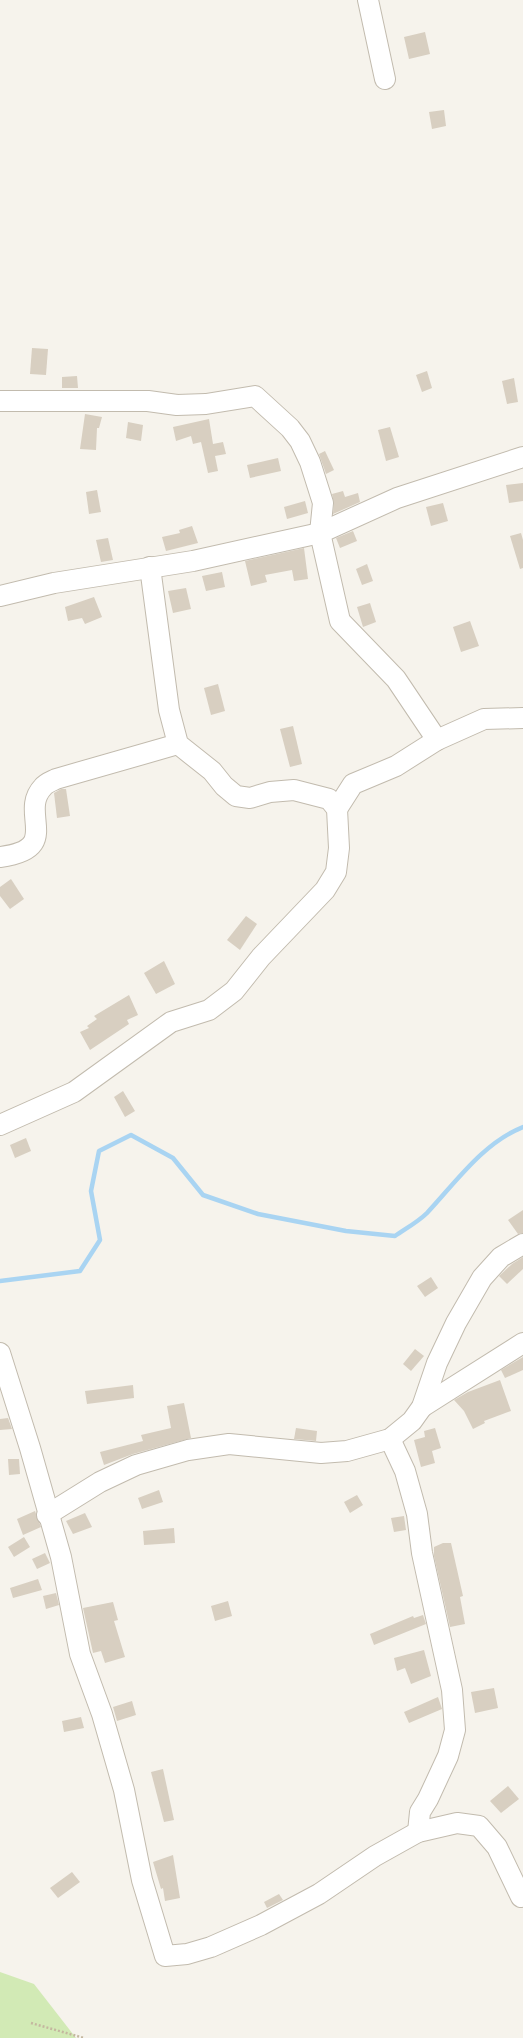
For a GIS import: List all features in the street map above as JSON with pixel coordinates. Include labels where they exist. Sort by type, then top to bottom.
[{"type":"street","points":[[368,0],[385,79]]},
{"type":"street","points":[[0,402],[148,401],[177,405],[206,404],[255,396],[290,428],[300,441],[306,455],[323,503],[320,533],[340,621],[396,679],[437,740]]},
{"type":"street","points":[[0,596],[54,584],[193,561],[320,533],[397,498],[523,457]]},
{"type":"street","points":[[150,567],[169,710],[178,744],[212,771],[224,786],[236,796],[250,798],[270,792],[294,790],[329,799],[337,809]]},
{"type":"street","points":[[0,1125],[74,1092],[171,1022],[209,1010],[234,991],[261,956],[325,890],[336,872],[339,848],[337,809],[353,784],[396,766],[437,740],[484,719],[523,718]]},
{"type":"street","points":[[0,857],[20,852],[32,844],[38,833],[34,810],[36,795],[44,785],[56,779],[178,744]]},
{"type":"street","points":[[47,1514],[100,1482],[136,1465],[188,1450],[229,1444],[321,1453],[347,1451],[390,1439],[412,1421],[422,1407],[437,1364],[456,1323],[482,1278],[501,1258],[523,1244]]},
{"type":"street","points":[[422,1407],[523,1343]]},
{"type":"street","points":[[0,1353],[30,1448],[47,1514],[61,1557],[80,1654],[102,1714],[124,1790],[142,1880],[165,1956],[187,1954],[211,1947],[261,1925],[319,1894],[376,1856],[418,1832],[457,1823],[479,1826],[497,1847],[521,1897],[523,1896]]},
{"type":"street","points":[[390,1439],[405,1471],[417,1514],[422,1553],[452,1690],[455,1730],[448,1756],[428,1799],[420,1812],[418,1832]]},
{"type":"path","points":[[31,2023],[84,2038]]},
{"type":"green space","points":[[0,1972],[34,1984],[76,2038],[0,2038]]},
{"type":"building","points":[[425,32],[430,54],[409,59],[404,37]]},
{"type":"building","points":[[444,110],[446,126],[432,129],[429,112]]},
{"type":"building","points":[[32,348],[48,349],[46,375],[30,374]]},
{"type":"building","points":[[427,371],[432,388],[422,392],[416,375]]},
{"type":"building","points":[[77,376],[78,388],[62,388],[62,377]]},
{"type":"building","points":[[514,378],[518,402],[507,404],[502,381]]},
{"type":"building","points":[[85,414],[102,417],[99,428],[97,428],[96,450],[80,449]]},
{"type":"building","points":[[209,419],[213,444],[223,442],[226,454],[215,456],[218,471],[208,473],[201,442],[193,444],[191,436],[176,441],[173,427]]},
{"type":"building","points":[[128,422],[143,425],[141,441],[126,438]]},
{"type":"building","points":[[390,427],[399,457],[386,461],[378,430]]},
{"type":"building","points":[[325,451],[334,470],[326,474],[319,454]]},
{"type":"building","points":[[278,458],[281,471],[250,478],[247,465]]},
{"type":"building","points":[[523,483],[523,501],[509,503],[506,485]]},
{"type":"building","points":[[97,490],[101,512],[89,514],[86,492]]},
{"type":"building","points":[[343,491],[345,497],[358,493],[360,502],[333,514],[334,504],[332,494]]},
{"type":"building","points":[[305,501],[308,513],[287,519],[284,507]]},
{"type":"building","points":[[443,503],[448,521],[431,526],[426,507]]},
{"type":"building","points":[[192,526],[198,543],[166,551],[162,537],[180,533],[179,530]]},
{"type":"building","points":[[353,531],[357,541],[340,548],[336,538]]},
{"type":"building","points":[[521,533],[523,540],[523,568],[520,569],[510,536]]},
{"type":"building","points":[[108,538],[113,560],[101,562],[96,540]]},
{"type":"building","points":[[304,548],[308,579],[294,581],[292,570],[265,575],[267,582],[251,586],[245,561]]},
{"type":"building","points":[[367,564],[373,581],[362,585],[356,569]]},
{"type":"building","points":[[222,572],[225,587],[206,591],[202,576]]},
{"type":"building","points":[[186,588],[191,609],[173,613],[168,591]]},
{"type":"building","points":[[94,597],[102,617],[85,624],[82,618],[68,621],[65,607]]},
{"type":"building","points":[[370,603],[376,622],[363,627],[357,607]]},
{"type":"building","points":[[470,621],[479,646],[461,652],[453,627]]},
{"type":"building","points":[[218,684],[225,711],[211,715],[204,688]]},
{"type":"building","points":[[293,726],[302,764],[290,767],[280,729]]},
{"type":"building","points":[[61,789],[66,789],[70,816],[57,818],[54,793]]},
{"type":"building","points":[[11,879],[24,899],[10,909],[0,896],[0,887]]},
{"type":"building","points":[[246,916],[257,924],[240,950],[227,940]]},
{"type":"building","points":[[164,961],[175,984],[156,994],[144,973]]},
{"type":"building","points":[[129,995],[138,1015],[127,1020],[129,1024],[90,1050],[80,1032],[89,1028],[87,1026],[97,1019],[94,1016]]},
{"type":"building","points":[[123,1091],[135,1111],[125,1117],[114,1097]]},
{"type":"building","points":[[26,1138],[31,1151],[15,1158],[10,1145]]},
{"type":"building","points":[[523,1210],[523,1233],[518,1234],[508,1220]]},
{"type":"building","points":[[523,1257],[523,1269],[507,1284],[499,1276],[512,1264]]},
{"type":"building","points":[[431,1277],[438,1288],[425,1297],[417,1286]]},
{"type":"building","points":[[415,1349],[424,1356],[411,1371],[403,1364]]},
{"type":"building","points":[[523,1357],[523,1370],[505,1378],[501,1370]]},
{"type":"building","points":[[500,1380],[511,1411],[484,1421],[485,1423],[473,1429],[464,1411],[454,1400],[468,1392]]},
{"type":"building","points":[[133,1385],[134,1398],[87,1404],[85,1391]]},
{"type":"building","points":[[184,1403],[191,1438],[133,1454],[104,1465],[100,1452],[143,1441],[141,1435],[171,1428],[167,1406]]},
{"type":"building","points":[[8,1418],[12,1429],[0,1430],[0,1419]]},
{"type":"building","points":[[296,1428],[317,1431],[316,1441],[294,1439]]},
{"type":"building","points":[[435,1428],[441,1448],[432,1451],[435,1463],[421,1467],[414,1440],[425,1437],[424,1431]]},
{"type":"building","points":[[8,1459],[19,1459],[20,1474],[9,1475]]},
{"type":"building","points":[[159,1490],[163,1502],[142,1509],[138,1498]]},
{"type":"building","points":[[357,1495],[363,1505],[350,1513],[344,1502]]},
{"type":"building","points":[[35,1511],[41,1527],[23,1535],[17,1519]]},
{"type":"building","points":[[85,1513],[92,1527],[73,1534],[66,1521]]},
{"type":"building","points":[[404,1516],[406,1530],[394,1532],[391,1518]]},
{"type":"building","points":[[174,1528],[175,1543],[144,1545],[143,1531]]},
{"type":"building","points":[[24,1537],[30,1547],[14,1557],[8,1547]]},
{"type":"building","points":[[443,1543],[451,1543],[463,1596],[460,1597],[465,1624],[450,1627],[434,1556],[434,1547]]},
{"type":"building","points":[[45,1553],[50,1563],[37,1569],[32,1559]]},
{"type":"building","points":[[38,1579],[42,1590],[13,1598],[10,1588]]},
{"type":"building","points":[[56,1593],[59,1605],[46,1609],[43,1596]]},
{"type":"building","points":[[228,1601],[232,1616],[215,1621],[211,1606]]},
{"type":"building","points":[[113,1602],[118,1620],[114,1621],[125,1657],[105,1663],[101,1651],[93,1653],[83,1608]]},
{"type":"building","points":[[423,1615],[426,1624],[374,1645],[370,1634],[413,1616],[414,1618]]},
{"type":"building","points":[[424,1650],[431,1676],[411,1684],[405,1668],[397,1671],[394,1658]]},
{"type":"building","points":[[494,1688],[498,1708],[475,1713],[471,1692]]},
{"type":"building","points":[[438,1697],[442,1709],[409,1723],[404,1712]]},
{"type":"building","points":[[132,1701],[136,1715],[117,1721],[113,1707]]},
{"type":"building","points":[[81,1717],[84,1728],[64,1732],[62,1721]]},
{"type":"building","points":[[163,1769],[174,1820],[164,1822],[151,1772]]},
{"type":"building","points":[[508,1786],[519,1799],[501,1813],[490,1801]]},
{"type":"building","points":[[173,1855],[180,1898],[165,1901],[163,1888],[161,1889],[153,1862]]},
{"type":"building","points":[[72,1872],[80,1882],[58,1898],[50,1888]]},
{"type":"building","points":[[279,1894],[283,1900],[267,1908],[264,1902]]},
{"type":"waterway","points":[[0,1281],[80,1271],[100,1240],[91,1191],[99,1151],[131,1135],[173,1158],[203,1195],[258,1214],[346,1231],[395,1236],[427,1213],[471,1164],[483,1153],[495,1143],[523,1127]]}]
